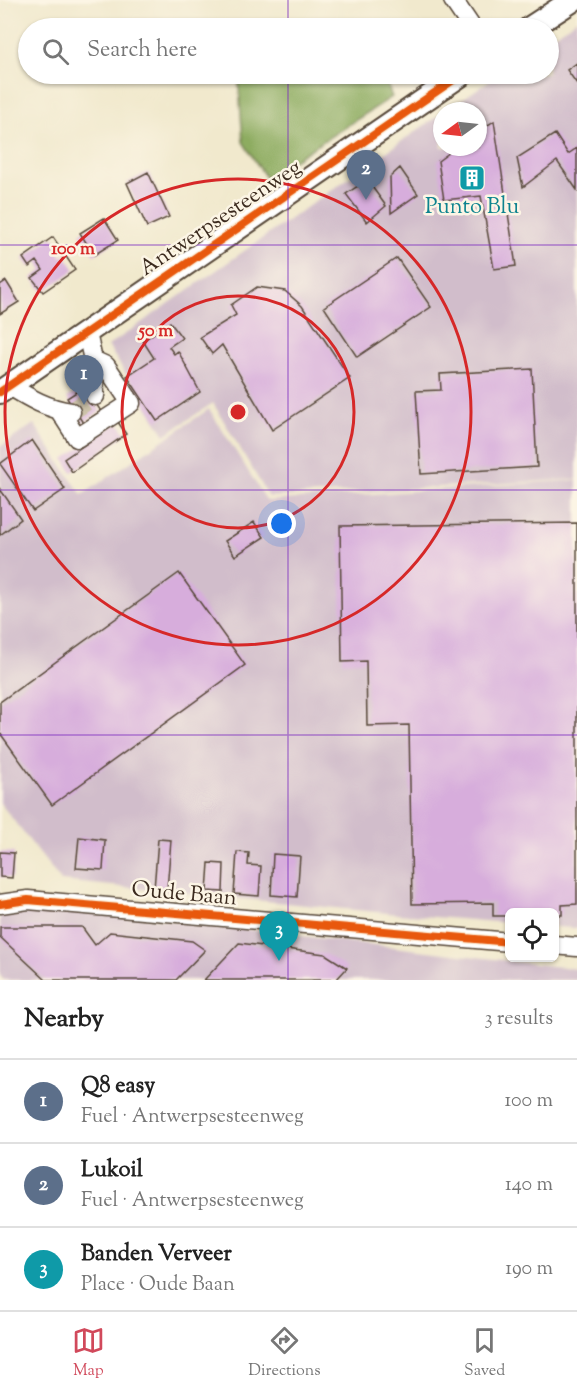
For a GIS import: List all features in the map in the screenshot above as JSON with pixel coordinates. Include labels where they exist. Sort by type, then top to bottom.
[{"type":"main road","points":[[545,18],[573,0]]},
{"type":"main road","name":"Antwerpsesteenweg","points":[[5,389],[448,84]]},
{"type":"street","points":[[453,0],[465,18]]},
{"type":"street","points":[[87,333],[93,360],[95,396]]},
{"type":"street","points":[[5,389],[65,411],[77,438],[130,403],[106,366],[93,360]]},
{"type":"street","name":"Oude Baan","points":[[0,904],[27,900],[505,942]]},
{"type":"street","points":[[559,945],[577,947]]},
{"type":"shaded area","points":[[577,19],[577,479],[269,497],[213,403],[165,435],[108,346],[433,119],[433,156],[487,156],[487,102],[458,102],[484,84],[559,84],[559,32]]},
{"type":"shaded area","points":[[209,409],[267,501],[577,480],[577,928],[559,927],[559,908],[505,908],[505,923],[61,881],[0,803],[0,447],[34,424],[82,495]]},
{"type":"shaded area","points":[[51,906],[577,969],[577,980],[4,980],[0,976],[0,915]]},
{"type":"green space","points":[[239,84],[387,84],[392,97],[266,178],[243,142]]},
{"type":"building","points":[[577,63],[577,84],[567,70]]},
{"type":"building","name":"Punto Blu","points":[[494,121],[516,266],[494,269],[481,196],[444,200],[438,161],[445,156],[487,156],[487,126]]},
{"type":"building","points":[[555,134],[568,154],[577,148],[577,190],[557,161],[523,187],[517,158]]},
{"type":"building","points":[[400,168],[418,194],[391,213],[390,177]]},
{"type":"building","points":[[148,172],[169,217],[147,227],[127,183]]},
{"type":"building","points":[[367,180],[386,206],[367,222],[346,194]]},
{"type":"building","points":[[104,218],[118,240],[94,255],[80,233]]},
{"type":"building","points":[[53,237],[62,257],[65,255],[75,270],[43,292],[32,278],[43,270],[37,261],[29,267],[23,258]]},
{"type":"building","points":[[397,258],[431,307],[357,357],[324,307]]},
{"type":"building","points":[[6,281],[19,302],[0,314],[0,285]]},
{"type":"building","points":[[257,287],[285,291],[302,306],[350,378],[272,430],[222,345],[212,354],[200,337],[236,315],[231,305]]},
{"type":"building","points":[[170,322],[182,338],[169,347],[174,354],[178,351],[200,392],[157,421],[127,376],[154,358],[143,341]]},
{"type":"building","points":[[532,369],[537,467],[421,474],[416,391],[441,390],[440,374]]},
{"type":"building","points":[[84,387],[101,411],[83,423],[67,398]]},
{"type":"building","points":[[118,422],[126,434],[72,472],[64,459]]},
{"type":"building","points":[[32,440],[65,489],[33,511],[0,464]]},
{"type":"building","points":[[0,489],[21,519],[0,535]]},
{"type":"building","points":[[254,522],[264,537],[235,556],[225,541]]},
{"type":"building","points":[[577,523],[577,904],[562,905],[562,915],[559,915],[559,908],[505,908],[505,916],[493,916],[493,903],[412,904],[409,725],[367,726],[366,661],[342,662],[340,526]]},
{"type":"building","points":[[179,573],[245,665],[52,805],[0,733],[0,702]]},
{"type":"building","points":[[79,837],[105,840],[103,870],[76,868]]},
{"type":"building","points":[[158,839],[171,840],[167,890],[154,889]]},
{"type":"building","points":[[0,852],[14,853],[12,878],[0,877]]},
{"type":"building","points":[[237,852],[249,853],[248,865],[261,866],[259,896],[234,894]]},
{"type":"building","points":[[273,854],[300,856],[297,897],[271,895]]},
{"type":"building","points":[[209,863],[224,864],[223,892],[207,891]]},
{"type":"building","points":[[0,927],[82,927],[95,945],[110,932],[192,941],[205,950],[176,980],[46,980],[0,937]]},
{"type":"building","points":[[239,943],[325,954],[347,968],[336,980],[204,980]]},
{"type":"tunnel","points":[[71,412],[95,396]]},
{"type":"cycle path","points":[[0,392],[447,84]]},
{"type":"cycle path","points":[[0,904],[28,900],[505,942]]},
{"type":"place","name":"Punto Blu","points":[[472,178]]},
{"type":"place","name":"Lukoil","points":[[366,200]]},
{"type":"place","name":"Q8 easy","points":[[84,405]]},
{"type":"place","name":"Banden Verveer","points":[[279,961]]}]
